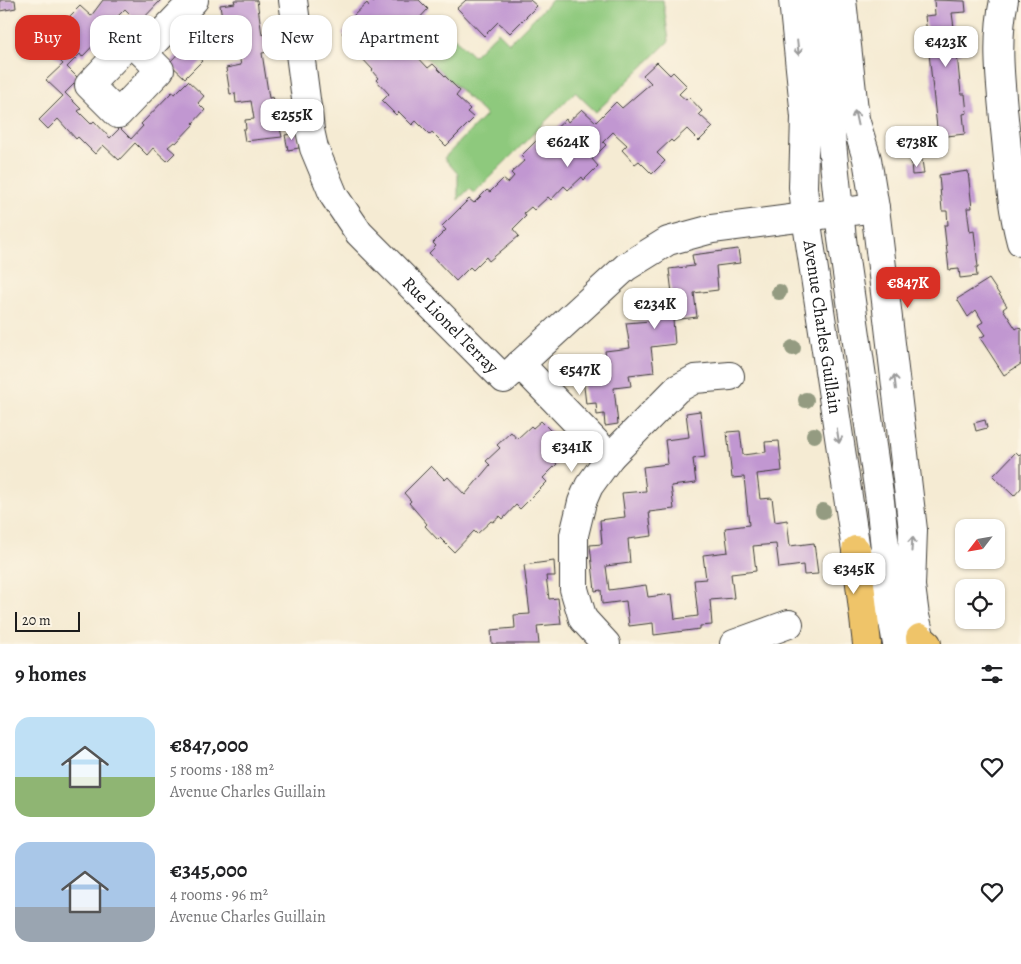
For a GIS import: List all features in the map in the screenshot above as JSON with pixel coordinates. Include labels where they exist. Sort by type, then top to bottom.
[{"type":"main road","points":[[856,550],[867,644]]},
{"type":"street","points":[[160,36],[194,0]]},
{"type":"street","name":"Rue Lionel Terray","points":[[294,0],[314,148],[341,209],[372,248],[504,379],[613,278],[654,248],[695,232],[840,212]]},
{"type":"street","name":"Avenue Charles Guillain","points":[[793,0],[805,117],[802,178],[806,217],[856,550],[913,636]]},
{"type":"street","points":[[817,0],[840,212],[885,548],[913,636]]},
{"type":"street","points":[[842,0],[855,119],[867,159],[875,208],[913,530],[910,577],[913,636]]},
{"type":"street","points":[[1004,0],[998,51],[1015,171],[1021,242]]},
{"type":"street","points":[[840,212],[875,208]]},
{"type":"street","points":[[520,364],[610,457]]},
{"type":"street","points":[[597,641],[583,619],[577,601],[573,574],[573,544],[582,502],[589,486],[610,457],[684,383],[702,378],[730,376]]},
{"type":"street","points":[[734,644],[789,624]]},
{"type":"green space","points":[[552,0],[663,0],[669,41],[596,112],[575,92],[474,193],[469,189],[458,200],[458,174],[444,158],[486,115],[429,60],[457,60],[457,41],[473,56],[498,32],[509,43]]},
{"type":"building","points":[[0,0],[15,0],[16,8],[0,11]]},
{"type":"building","points":[[103,0],[161,0],[147,15],[131,15],[125,9],[119,15],[92,15]]},
{"type":"building","points":[[234,0],[257,0],[262,35],[262,60],[269,98],[273,97],[282,137],[245,141],[243,129],[246,129],[245,120],[254,119],[251,101],[236,103],[235,93],[230,94],[226,68],[241,65],[240,60],[252,60],[252,15],[222,15],[220,5],[235,3]]},
{"type":"building","points":[[375,0],[419,0],[428,9],[422,15],[354,15],[367,3],[369,6]]},
{"type":"building","points":[[466,0],[530,0],[537,6],[510,33],[498,22],[484,36],[457,8]]},
{"type":"building","points":[[934,0],[965,1],[966,12],[952,13],[955,35],[959,34],[961,54],[957,54],[961,94],[965,94],[967,113],[963,114],[965,134],[938,137],[925,16],[935,15]]},
{"type":"building","points":[[80,6],[90,15],[90,49],[82,57],[80,54],[80,15],[71,15]]},
{"type":"building","points":[[59,60],[74,60],[67,67],[79,79],[65,93],[81,109],[78,111],[91,124],[94,121],[110,138],[120,128],[131,139],[143,126],[141,124],[172,92],[175,94],[188,81],[204,96],[198,103],[205,110],[176,143],[174,142],[168,147],[175,153],[167,161],[153,148],[147,155],[135,143],[119,160],[103,145],[95,154],[78,137],[76,139],[58,119],[48,129],[39,120],[63,96],[46,80],[63,64]]},
{"type":"building","points":[[172,60],[202,61],[185,78],[169,63]]},
{"type":"building","points":[[364,60],[421,60],[428,68],[433,64],[460,91],[456,96],[470,109],[467,112],[474,118],[446,146],[432,132],[430,135],[416,121],[412,125],[399,112],[396,115],[382,101],[389,94],[376,80],[378,78]]},
{"type":"building","points":[[657,62],[670,75],[673,72],[687,86],[679,94],[686,100],[689,97],[702,111],[699,114],[713,127],[699,141],[687,129],[673,142],[671,140],[657,153],[665,161],[652,174],[639,161],[635,164],[622,150],[627,145],[613,132],[603,142],[606,145],[592,159],[598,166],[584,180],[582,177],[568,190],[564,186],[551,200],[548,197],[534,210],[531,207],[524,213],[526,216],[513,229],[519,236],[489,261],[486,257],[473,270],[470,267],[456,281],[429,253],[436,246],[433,243],[446,230],[442,226],[469,199],[474,203],[487,190],[490,192],[503,179],[508,183],[514,176],[511,173],[525,160],[521,156],[548,129],[551,133],[566,119],[568,122],[582,109],[596,122],[616,102],[622,108],[651,83],[643,75]]},
{"type":"building","points":[[297,133],[299,148],[288,150],[285,135]]},
{"type":"building","points":[[922,160],[924,174],[912,175],[911,161]]},
{"type":"building","points":[[968,171],[972,208],[967,208],[970,232],[974,231],[978,267],[976,267],[977,276],[960,278],[959,269],[949,270],[944,225],[948,225],[947,211],[942,211],[939,175]]},
{"type":"building","points":[[738,249],[740,263],[716,266],[718,290],[694,293],[697,317],[673,320],[675,344],[651,347],[654,372],[629,375],[631,386],[614,388],[618,424],[605,426],[604,414],[597,415],[596,403],[586,404],[583,378],[608,375],[605,351],[630,348],[626,323],[650,321],[648,297],[672,293],[669,269],[694,266],[692,255]]},
{"type":"building","points":[[989,279],[1007,306],[1003,309],[1016,329],[1019,327],[1021,329],[1021,364],[1004,375],[980,338],[985,335],[978,325],[983,322],[976,310],[968,317],[957,299]]},
{"type":"building","points":[[700,411],[705,457],[693,459],[696,483],[671,486],[674,509],[649,512],[652,536],[628,539],[630,563],[606,566],[609,590],[646,585],[648,597],[672,594],[675,619],[698,616],[694,580],[706,579],[703,555],[728,552],[725,528],[749,525],[744,477],[732,478],[727,432],[740,431],[743,455],[766,452],[765,442],[779,441],[782,471],[757,474],[760,499],[772,498],[775,522],[787,520],[790,546],[814,543],[818,574],[804,575],[803,565],[779,568],[776,544],[753,546],[756,571],[731,574],[734,598],[710,600],[712,625],[700,626],[700,629],[654,635],[653,623],[629,626],[626,601],[602,604],[601,590],[595,591],[590,545],[602,544],[600,520],[625,517],[622,493],[646,491],[643,467],[668,464],[665,440],[689,437],[686,413]]},
{"type":"building","points":[[985,420],[987,428],[976,431],[974,423]]},
{"type":"building","points":[[541,421],[568,448],[554,461],[557,464],[543,478],[547,482],[520,509],[516,505],[503,519],[500,516],[493,522],[491,521],[477,534],[474,531],[454,552],[440,538],[438,540],[425,526],[427,524],[409,503],[411,501],[404,493],[431,466],[445,480],[448,477],[465,495],[490,465],[486,461],[500,448],[497,445],[511,432],[517,439],[531,426],[533,428]]},
{"type":"building","points":[[1016,452],[1019,455],[1021,453],[1021,488],[1014,496],[993,476]]},
{"type":"building","points":[[554,561],[555,576],[546,576],[549,599],[558,598],[561,624],[537,626],[539,644],[492,644],[491,630],[515,628],[514,615],[530,614],[524,565]]}]
